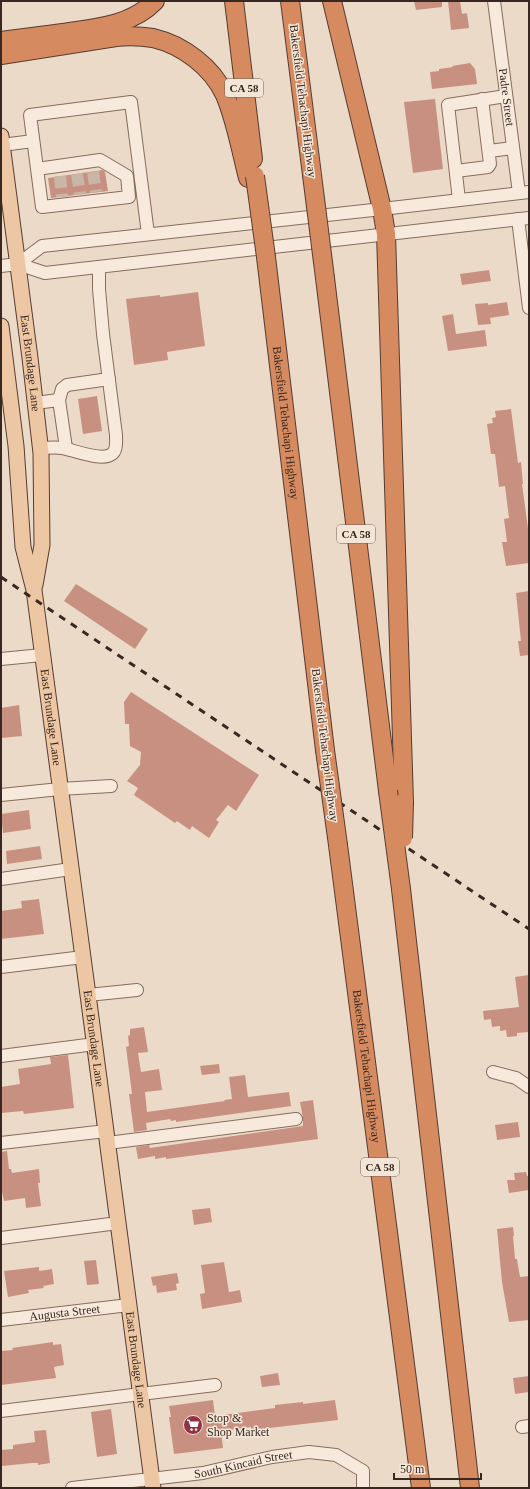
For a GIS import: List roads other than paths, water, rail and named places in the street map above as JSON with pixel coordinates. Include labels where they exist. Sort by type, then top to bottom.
[{"type":"highway","points":[[1,41],[105,27],[123,22],[139,13],[155,1]]},
{"type":"highway","name":"CA 58","points":[[234,1],[251,177]]},
{"type":"highway","name":"Bakersfield Tehachapi Highway","points":[[290,1],[401,889],[470,1488]]},
{"type":"highway","points":[[332,1],[382,209],[386,234],[404,802],[401,889]]},
{"type":"highway","points":[[1,56],[116,37],[153,38],[171,44],[202,64],[224,93],[251,177]]},
{"type":"highway","name":"Bakersfield Tehachapi Highway","points":[[251,177],[270,287],[325,750],[421,1488]]},
{"type":"main road","name":"East Brundage Lane","points":[[2,141],[40,448],[42,545],[34,590]]},
{"type":"main road","name":"East Brundage Lane","points":[[1,326],[16,446],[23,547],[34,590],[152,1483]]},
{"type":"street","name":"Padre Street","points":[[494,1],[513,148],[524,192]]},
{"type":"street","points":[[459,200],[448,105],[506,96]]},
{"type":"street","points":[[456,171],[488,167],[490,164],[482,99]]},
{"type":"street","points":[[37,169],[59,171],[76,169],[93,166],[100,160],[127,176],[129,197],[97,197],[63,201],[42,207],[33,141],[30,115],[131,102],[148,234]]},
{"type":"street","points":[[2,141],[33,141]]},
{"type":"street","points":[[489,152],[513,148]]},
{"type":"street","points":[[128,185],[141,183]]},
{"type":"street","points":[[18,264],[42,246],[524,192]]},
{"type":"street","points":[[1,266],[18,264],[45,273],[523,218],[529,308]]},
{"type":"street","points":[[40,448],[66,448],[101,457],[114,452],[116,447],[116,435],[101,308],[99,266]]},
{"type":"street","points":[[66,448],[59,400],[62,389],[67,385],[109,379]]},
{"type":"street","points":[[35,404],[59,400]]},
{"type":"street","points":[[1,659],[42,655]]},
{"type":"street","points":[[1,795],[111,786]]},
{"type":"street","points":[[1,879],[71,869]]},
{"type":"street","points":[[1,967],[83,957]]},
{"type":"street","points":[[88,995],[137,990]]},
{"type":"street","points":[[1,1056],[95,1044]]},
{"type":"street","points":[[493,1072],[516,1078],[529,1087]]},
{"type":"street","points":[[1,1143],[107,1137],[296,1119]]},
{"type":"street","points":[[1,1238],[118,1223]]},
{"type":"street","name":"Augusta Street","points":[[1,1320],[129,1305]]},
{"type":"street","points":[[1,1412],[215,1385]]},
{"type":"street","name":"South Kincaid Street","points":[[72,1488],[152,1483],[162,1478],[203,1473],[272,1457],[309,1452],[336,1455],[363,1470],[363,1488]]},
{"type":"tunnel","points":[[93,172],[96,192]]},
{"type":"tunnel","points":[[77,174],[80,194]]},
{"type":"tunnel","points":[[60,176],[62,197]]},
{"type":"railway","points":[[1,577],[529,929]]},
{"type":"place","name":"Stop & Shop Market","points":[[193,1425]]}]
